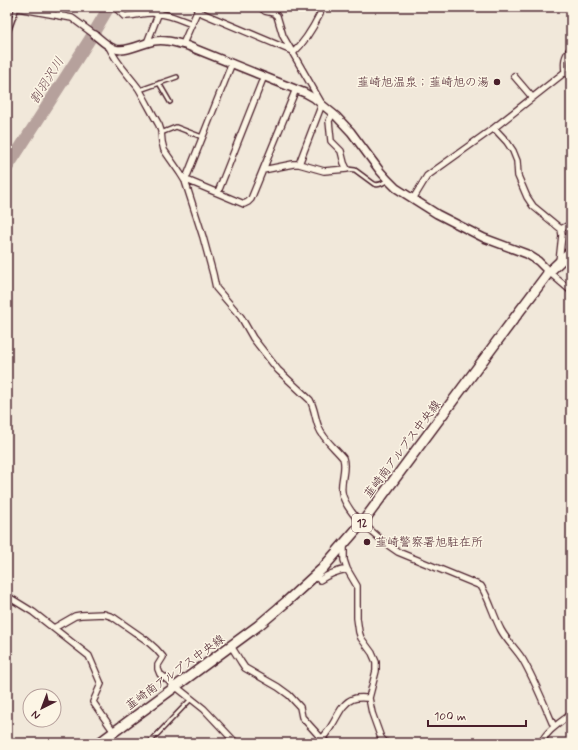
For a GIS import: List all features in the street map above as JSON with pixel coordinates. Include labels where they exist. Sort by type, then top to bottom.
[{"type":"main road","name":"韮崎南アルプス中央線","points":[[99,743],[231,646],[281,606],[314,576],[362,524],[549,272],[571,251]]},
{"type":"street","points":[[14,7],[72,18],[117,50],[123,50],[155,40],[165,40],[183,44],[305,93],[333,113],[396,188],[437,214],[484,238],[527,254],[538,261],[571,291]]},
{"type":"street","points":[[59,16],[60,7]]},
{"type":"street","points":[[118,7],[117,8],[124,16],[152,13],[169,16],[192,24]]},
{"type":"street","points":[[147,43],[161,7]]},
{"type":"street","points":[[260,7],[265,11],[274,13],[277,16],[283,36],[322,104]]},
{"type":"street","points":[[183,44],[198,9],[293,52]]},
{"type":"street","points":[[293,52],[306,38],[320,14]]},
{"type":"street","points":[[108,45],[118,64],[139,90],[159,125],[164,150],[168,158],[180,172],[185,182],[203,237],[216,288],[242,317],[253,338],[278,370],[310,400],[321,433],[343,458],[345,463],[342,492],[344,498],[362,524],[398,552],[481,586],[502,632],[522,658],[531,675],[554,727]]},
{"type":"street","points":[[565,72],[565,57],[566,53],[571,48]]},
{"type":"street","points":[[185,182],[232,63]]},
{"type":"street","points":[[565,72],[571,77]]},
{"type":"street","points":[[413,199],[428,176],[494,128],[565,72]]},
{"type":"street","points":[[218,192],[264,76]]},
{"type":"street","points":[[514,76],[532,97]]},
{"type":"street","points":[[185,182],[189,181],[244,204],[248,202],[251,199],[296,89]]},
{"type":"street","points":[[299,164],[322,104]]},
{"type":"street","points":[[263,170],[293,164],[299,164],[324,171],[347,169],[341,151],[331,141],[329,121],[333,113]]},
{"type":"street","points":[[494,128],[513,151],[517,161],[518,176],[526,197],[534,206],[561,229],[562,235],[559,262]]},
{"type":"street","points":[[561,229],[571,224]]},
{"type":"street","points":[[344,544],[344,560],[347,569],[357,586],[357,618],[359,632],[372,652],[376,662],[376,671],[369,698],[372,713],[381,738],[386,743]]},
{"type":"street","points":[[314,576],[320,580],[336,571],[347,569]]},
{"type":"street","points":[[7,596],[33,612],[89,656],[101,684],[93,702],[109,737]]},
{"type":"street","points":[[54,628],[71,618],[81,615],[104,614],[113,617],[146,640],[156,649],[163,657],[158,665],[160,674],[204,710],[236,743]]},
{"type":"street","points":[[231,646],[245,668],[289,695],[300,707],[302,717],[321,740],[346,704],[354,698],[369,698]]},
{"type":"street","points":[[540,743],[554,727],[571,714]]},
{"type":"lane","points":[[7,35],[14,7]]},
{"type":"lane","points":[[139,90],[177,76]]},
{"type":"lane","points":[[159,83],[170,102]]},
{"type":"lane","points":[[161,133],[176,127],[202,137]]},
{"type":"lane","points":[[347,169],[355,170],[376,185],[388,180]]},
{"type":"lane","points":[[149,743],[191,699]]},
{"type":"lane","points":[[321,740],[329,743]]},
{"type":"waterway","name":"割羽沢川","points":[[7,168],[109,7]]},
{"type":"place","name":"韮崎旭温泉；韮崎旭の湯","points":[[497,82]]},
{"type":"place","name":"韮崎警察署旭駐在所","points":[[367,542]]}]
